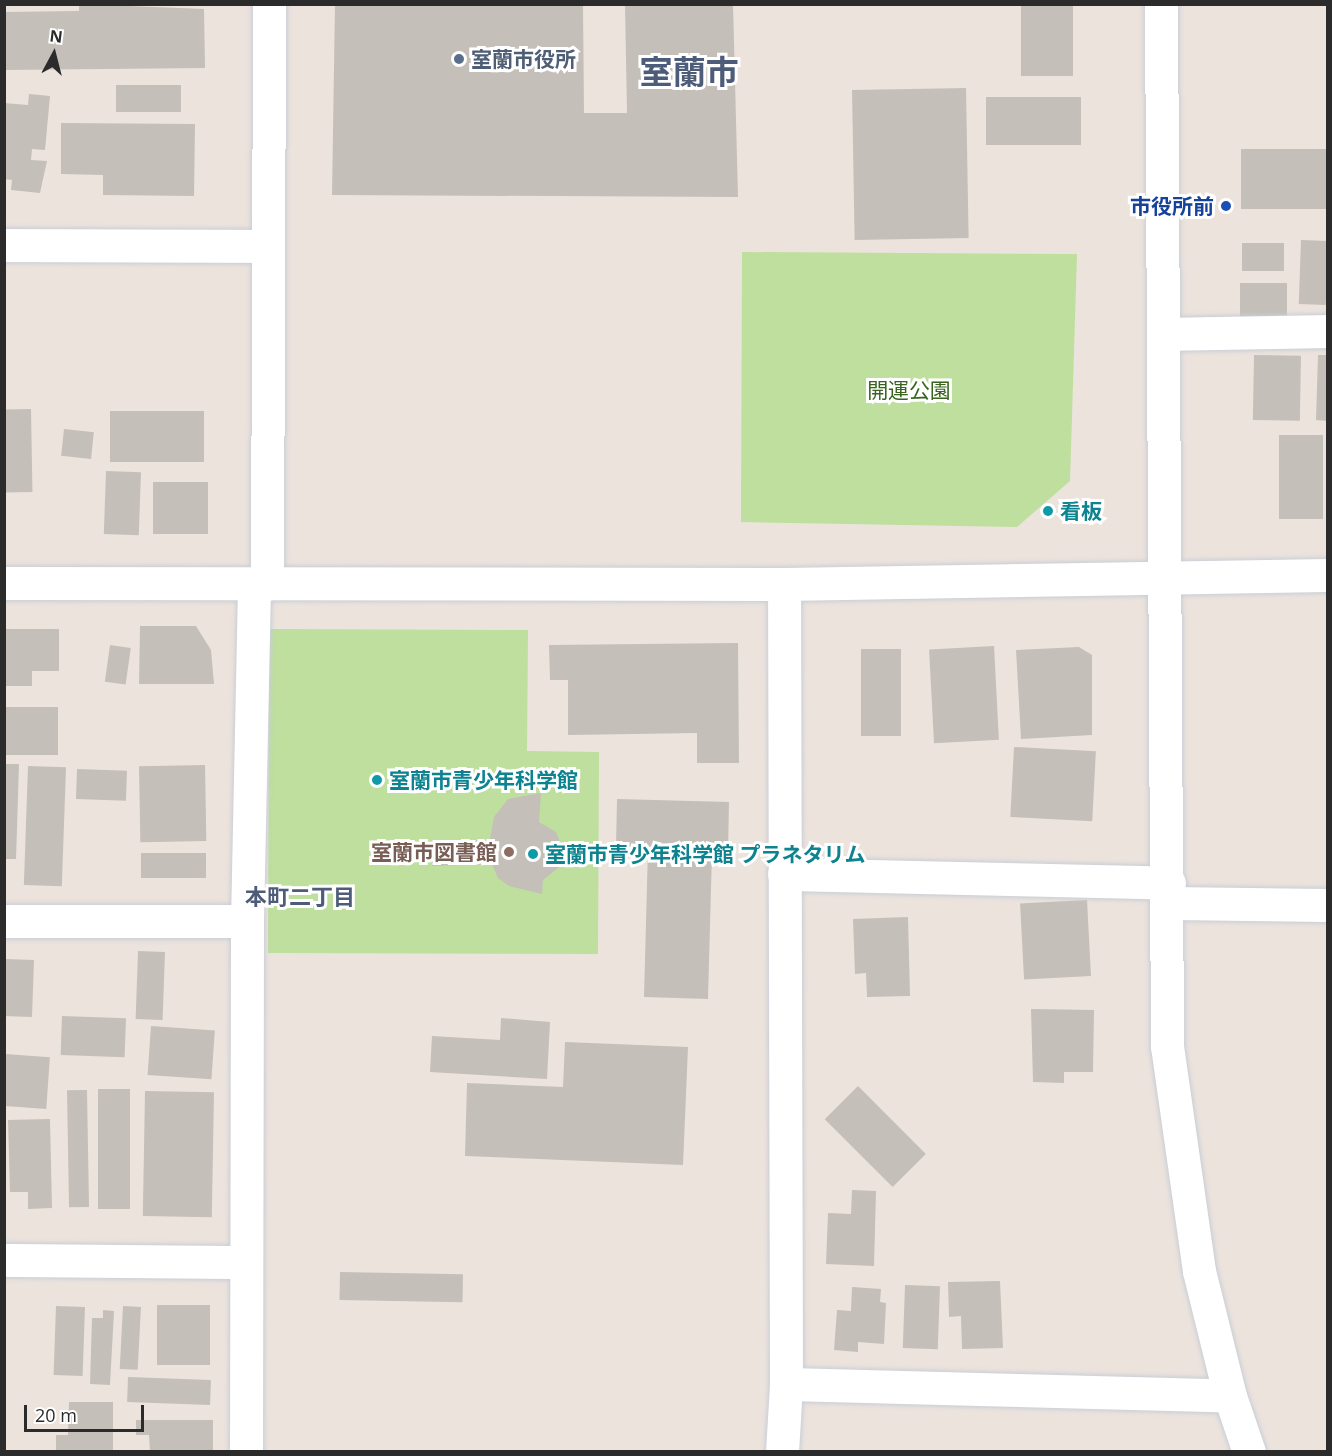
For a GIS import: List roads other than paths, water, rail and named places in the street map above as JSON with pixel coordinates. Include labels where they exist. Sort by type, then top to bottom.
[{"type":"street","points":[[246,1452],[244,1262],[247,921],[261,584],[268,246],[269,4]]},
{"type":"street","points":[[1161,4],[1169,893],[1167,1046],[1199,1271],[1230,1396],[1249,1452]]},
{"type":"street","points":[[4,245],[268,246]]},
{"type":"street","points":[[1163,334],[1328,331]]},
{"type":"street","points":[[4,583],[784,584],[1328,575]]},
{"type":"street","points":[[782,1452],[786,1384],[784,584]]},
{"type":"street","points":[[784,874],[1169,893],[1328,905]]},
{"type":"street","points":[[4,921],[247,921]]},
{"type":"street","points":[[4,1260],[244,1262]]},
{"type":"street","points":[[786,1384],[1230,1396]]},
{"type":"place","name":"室蘭市役所","points":[[459,59]]},
{"type":"place","name":"市役所前","points":[[1226,206]]},
{"type":"place","name":"看板","points":[[1048,511]]},
{"type":"place","name":"室蘭市青少年科学館","points":[[377,780]]},
{"type":"place","name":"室蘭市図書館","points":[[509,852]]},
{"type":"place","name":"室蘭市青少年科学館 プラネタリム","points":[[533,854]]},
{"type":"district","name":"室蘭市","points":[[689,72]]},
{"type":"district","name":"本町二丁目","points":[[300,897]]},
{"type":"park label","name":"開運公園","points":[[909,390]]}]
